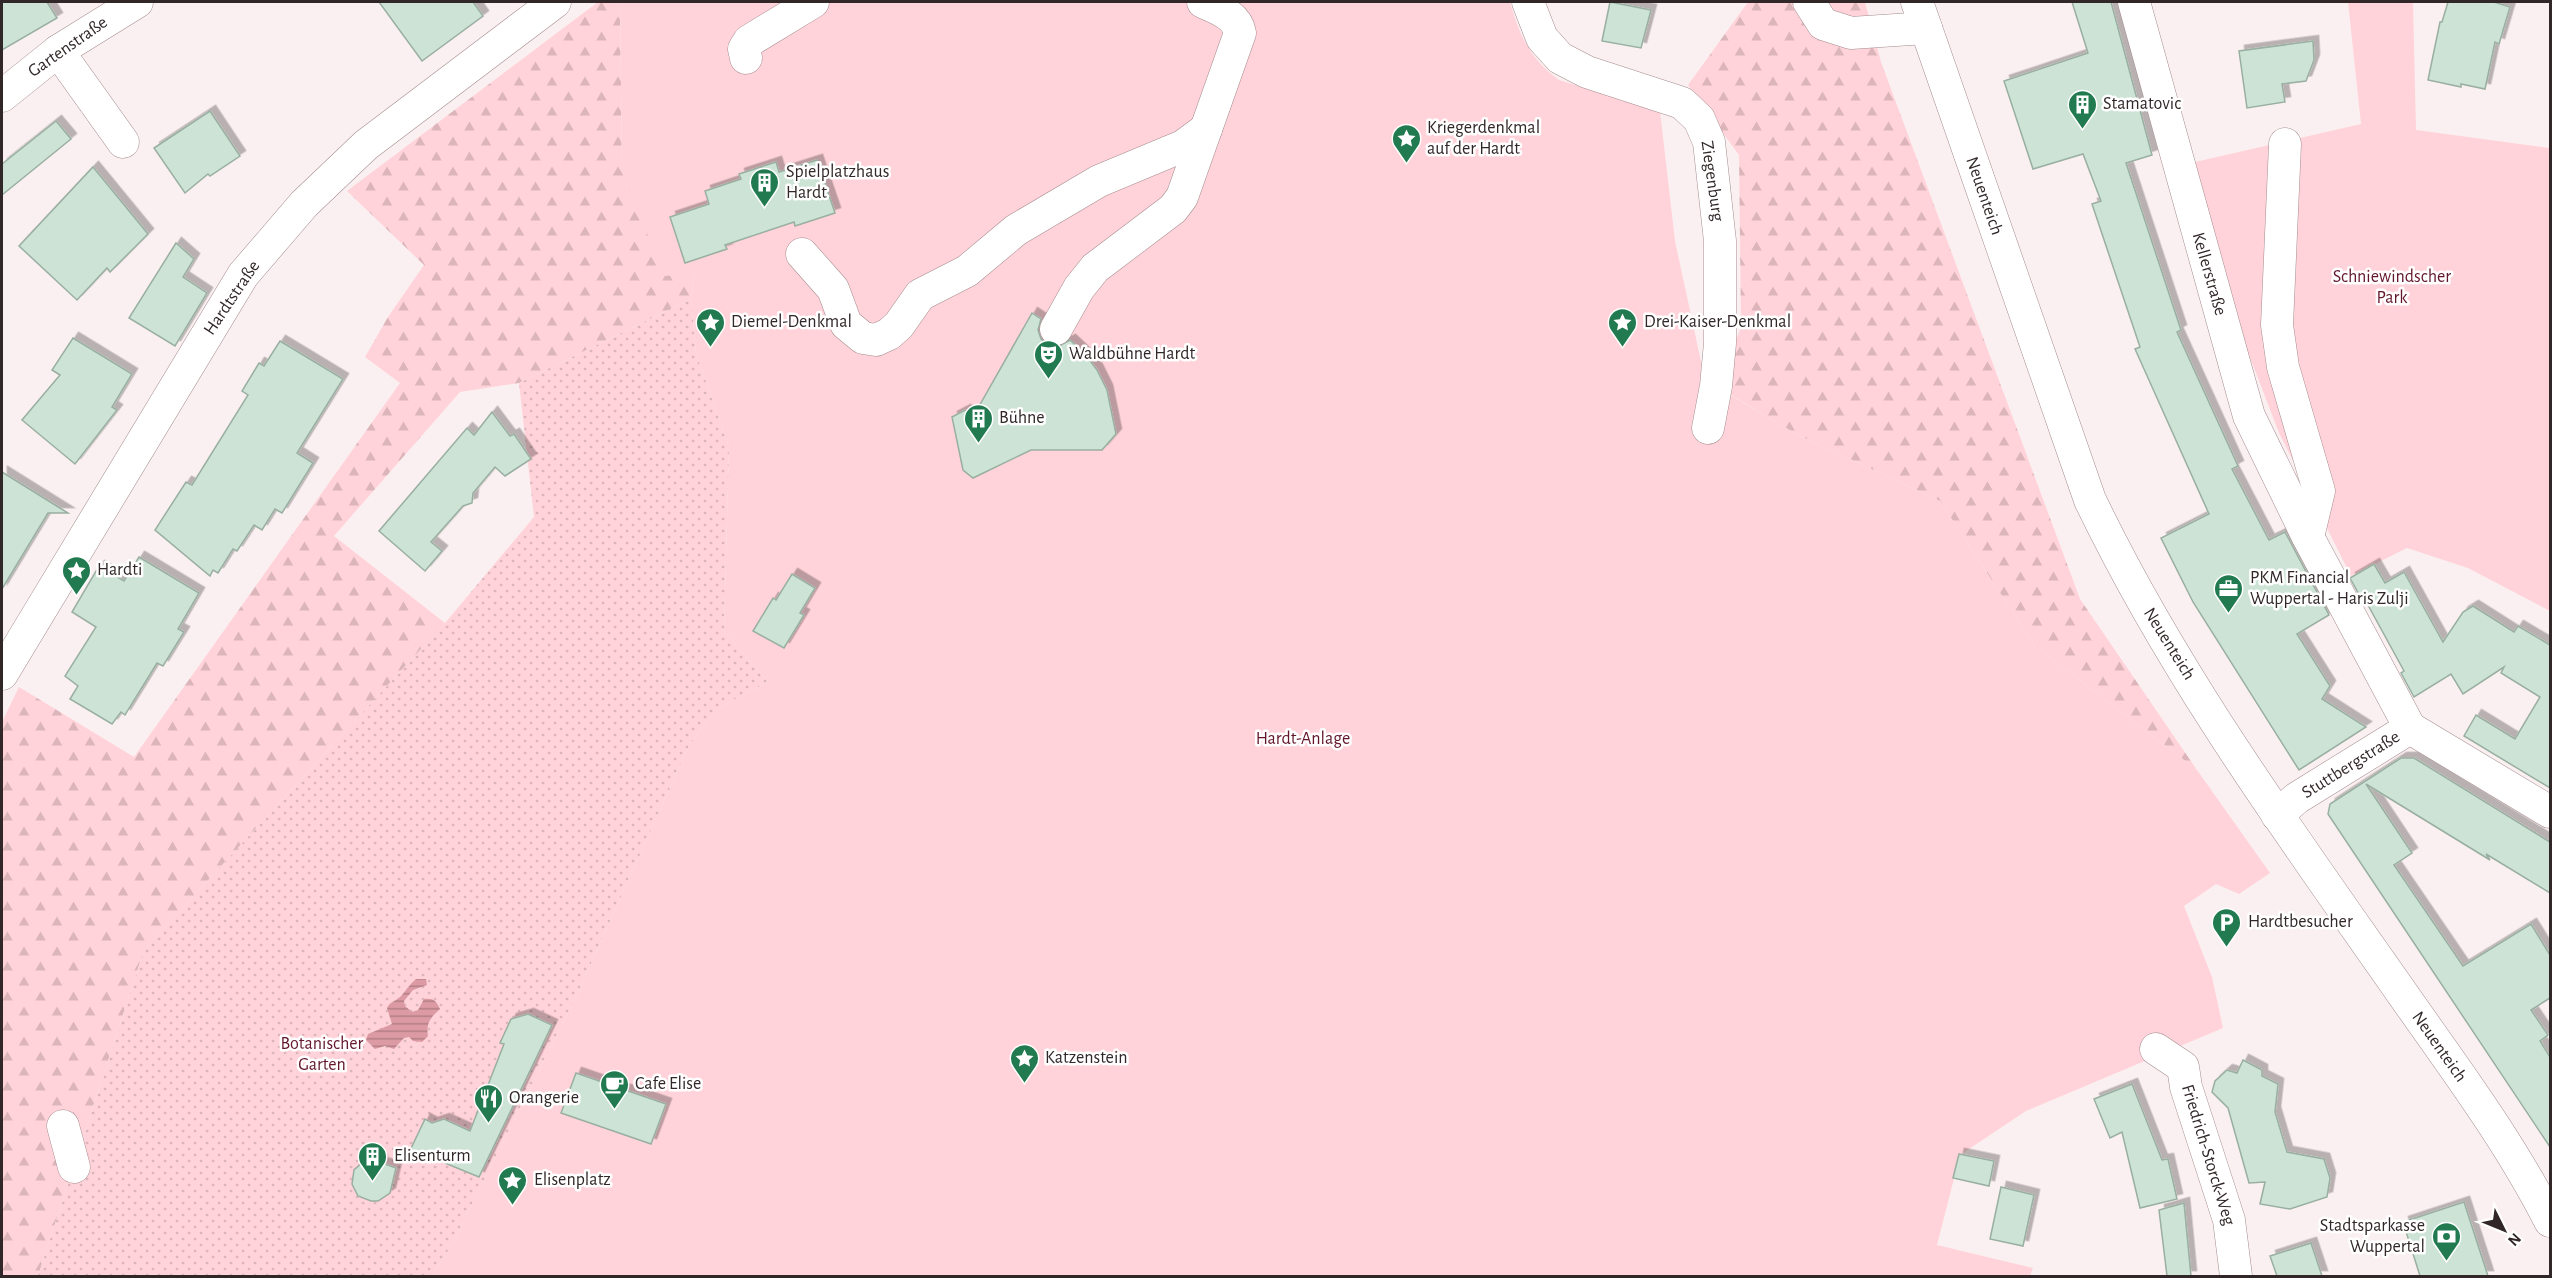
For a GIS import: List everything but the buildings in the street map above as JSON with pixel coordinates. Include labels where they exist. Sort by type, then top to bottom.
[{"type":"street","name":"Gartenstraße","points":[[2,96],[58,51],[137,2]]},
{"type":"street","name":"Hardtstraße","points":[[2,674],[243,275],[304,204],[366,145],[555,2]]},
{"type":"street","points":[[746,58],[744,49],[749,41],[813,2]]},
{"type":"street","points":[[1056,329],[1079,288],[1095,268],[1177,204],[1240,33],[1238,25],[1232,18],[1203,2]]},
{"type":"street","name":"Ziegenburg","points":[[1528,2],[1542,38],[1560,58],[1587,72],[1683,103],[1699,119],[1709,142],[1720,242],[1720,343],[1716,386],[1708,428]]},
{"type":"street","points":[[1809,2],[1823,24],[1851,33],[1921,15]]},
{"type":"street","name":"Kellerstraße","points":[[2134,2],[2249,416],[2308,537],[2410,728]]},
{"type":"street","name":"Neuenteich","points":[[1921,15],[2090,500],[2156,626],[2277,815],[2516,1159],[2550,1221]]},
{"type":"street","points":[[58,51],[123,142]]},
{"type":"street","points":[[802,254],[832,289],[846,324],[863,338],[876,340],[889,334],[920,295],[966,271],[1016,230],[1089,187],[1183,146],[1206,129]]},
{"type":"street","points":[[2285,144],[2277,324],[2283,367],[2319,491],[2308,537]]},
{"type":"street","name":"Stuttbergstraße","points":[[2277,815],[2297,798],[2410,728],[2550,812]]},
{"type":"street","name":"Friedrich-Storck-Weg","points":[[2156,1049],[2183,1067],[2186,1087],[2229,1220],[2236,1276]]},
{"type":"street","points":[[63,1126],[74,1167]]},
{"type":"green space","points":[[598,2],[620,2],[622,170],[695,274],[691,299],[519,383],[460,392],[334,536],[445,623],[144,950],[38,1276],[2,1276],[2,722],[19,687],[134,757],[400,383],[365,357],[388,317],[424,265],[347,191]]},
{"type":"green space","name":"Hardt-Anlage","points":[[620,2],[1510,2],[1527,46],[1540,63],[1559,80],[1660,111],[1675,241],[1705,380],[1796,434],[1940,501],[2034,645],[2197,770],[2270,873],[2239,894],[2216,884],[2184,906],[2212,977],[2223,1028],[2026,1111],[1960,1155],[1937,1245],[2033,1268],[2030,1276],[432,1276],[452,1244],[574,1001],[687,750],[705,724],[721,708],[768,682],[724,631],[729,446],[696,354],[691,299],[695,274],[664,276],[622,170]]},
{"type":"green space","points":[[1748,2],[1865,2],[1881,62],[2080,599],[2197,770],[2034,645],[1940,501],[1796,434],[1716,386],[1741,328],[1739,155],[1688,85]]},
{"type":"green space","name":"Schniewindscher Park","points":[[2348,2],[2413,2],[2416,130],[2550,148],[2550,611],[2468,568],[2407,548],[2351,576],[2279,433],[2241,334],[2195,162],[2361,124]]},
{"type":"green space","name":"Botanischer Garten","points":[[691,299],[696,354],[729,446],[724,631],[768,682],[721,708],[705,724],[687,750],[574,1001],[452,1244],[432,1276],[38,1276],[144,950],[445,623],[534,517],[519,383]]},
{"type":"shaded area","points":[[416,979],[426,979],[427,985],[413,990],[404,1001],[405,1006],[412,1012],[418,1010],[424,999],[430,999],[436,1002],[440,1009],[430,1021],[428,1036],[422,1042],[413,1041],[409,1037],[404,1038],[394,1049],[385,1046],[375,1049],[366,1040],[368,1034],[392,1024],[387,1008]]},
{"type":"place","name":"Stamatovic","points":[[2082,130]]},
{"type":"place","name":"Kriegerdenkmal auf der Hardt","points":[[1406,164]]},
{"type":"place","name":"Spielplatzhaus Hardt","points":[[765,208]]},
{"type":"place","name":"Diemel-Denkmal","points":[[710,348]]},
{"type":"place","name":"Drei-Kaiser-Denkmal","points":[[1623,348]]},
{"type":"place","name":"Waldbühne Hardt","points":[[1048,380]]},
{"type":"place","name":"Bühne","points":[[978,444]]},
{"type":"place","name":"Hardti","points":[[76,596]]},
{"type":"place","name":"PKM Financial Wuppertal - Haris Zulji","points":[[2229,614]]},
{"type":"place","name":"Hardtbesucher","points":[[2227,948]]},
{"type":"place","name":"Katzenstein","points":[[1024,1084]]},
{"type":"place","name":"Cafe Elise","points":[[614,1110]]},
{"type":"place","name":"Orangerie","points":[[488,1124]]},
{"type":"place","name":"Elisenturm","points":[[373,1182]]},
{"type":"place","name":"Elisenplatz","points":[[513,1206]]},
{"type":"place","name":"Stadtsparkasse Wuppertal","points":[[2446,1262]]}]
